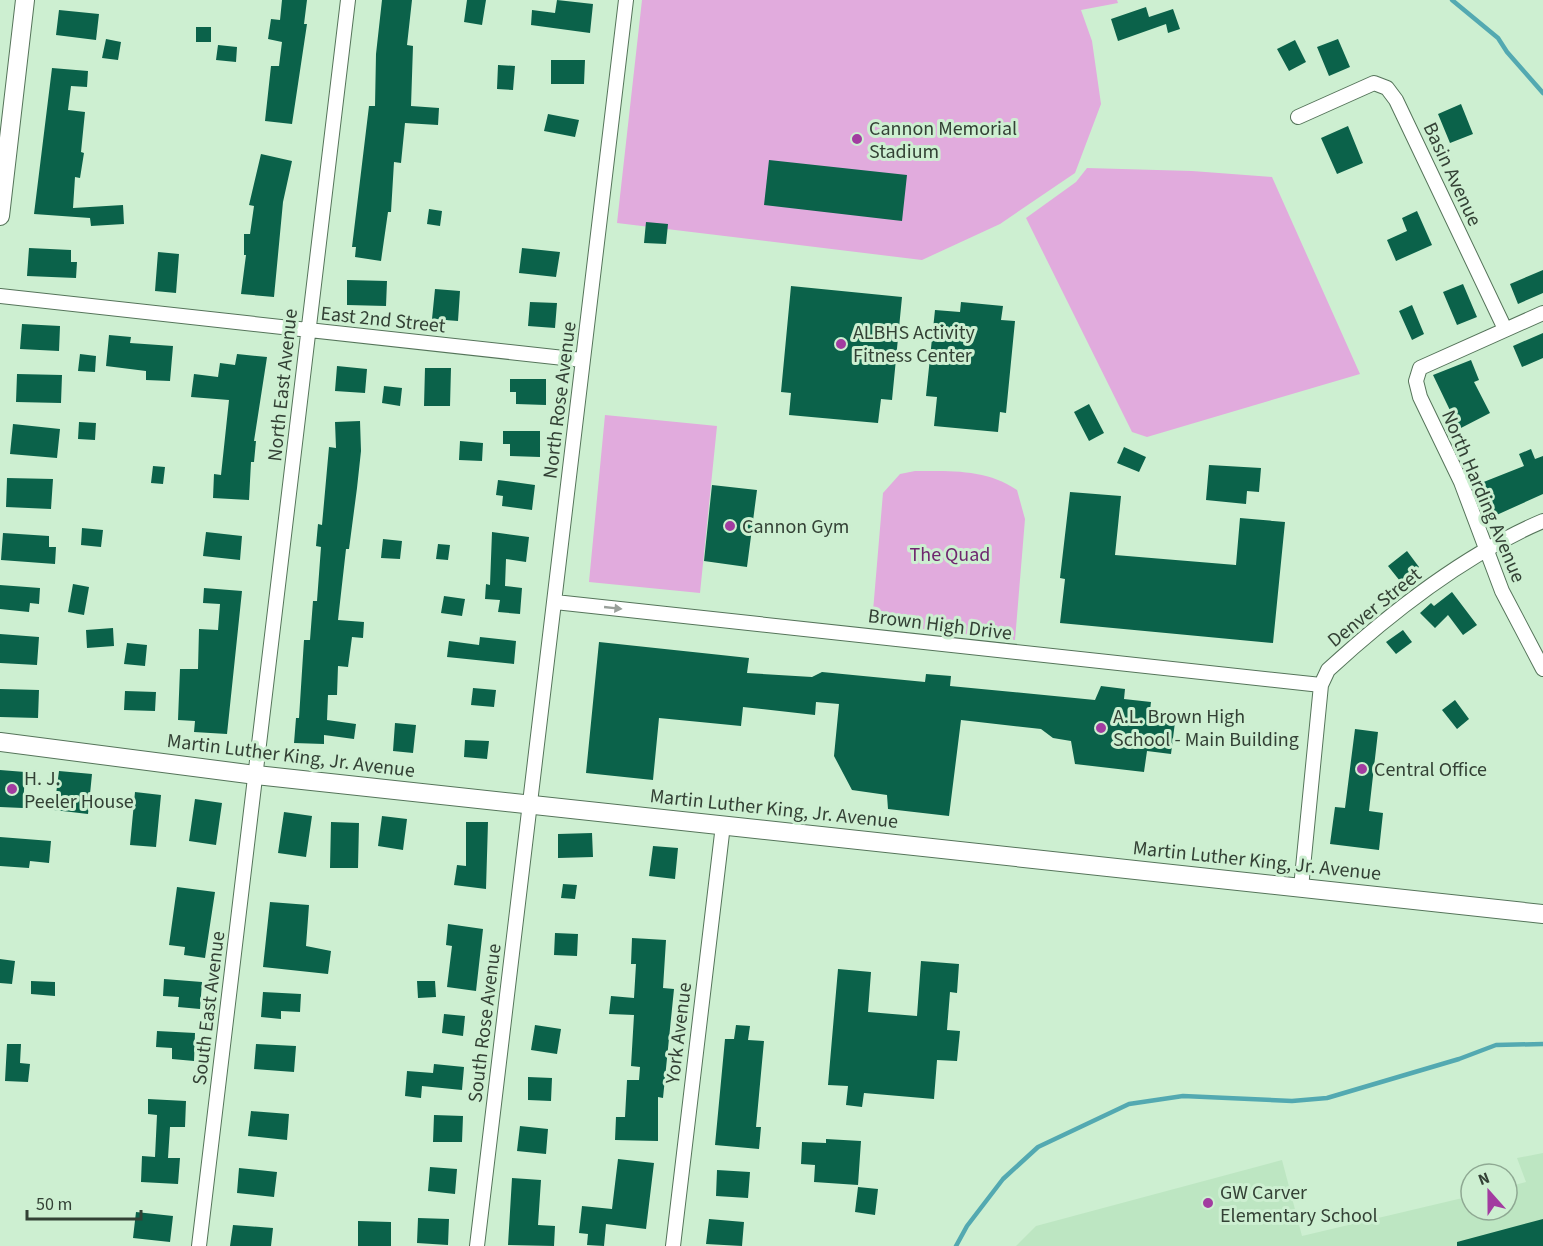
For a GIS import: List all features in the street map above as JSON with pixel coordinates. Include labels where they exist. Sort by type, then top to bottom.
[{"type":"main road","points":[[0,216],[25,0]]},
{"type":"main road","name":"Martin Luther King, Jr. Avenue","points":[[0,742],[256,775],[1543,914]]},
{"type":"street","name":"North East Avenue","points":[[256,775],[348,0]]},
{"type":"street","name":"North Rose Avenue","points":[[530,805],[626,0]]},
{"type":"street","name":"Basin Avenue","points":[[1298,117],[1374,83],[1386,88],[1396,100],[1505,329]]},
{"type":"street","name":"East 2nd Street","points":[[0,296],[582,360]]},
{"type":"street","points":[[1505,329],[1543,313]]},
{"type":"street","name":"North Harding Avenue","points":[[1505,329],[1420,368],[1416,381],[1420,397],[1461,482],[1502,591],[1543,669]]},
{"type":"street","name":"Denver Street","points":[[1301,888],[1321,686],[1328,670],[1348,651],[1444,577],[1485,550],[1543,521]]},
{"type":"street","name":"Brown High Drive","points":[[555,602],[1321,686]]},
{"type":"street","name":"South East Avenue","points":[[199,1246],[256,775]]},
{"type":"street","name":"South Rose Avenue","points":[[477,1246],[530,805]]},
{"type":"street","name":"York Avenue","points":[[673,1246],[723,825]]},
{"type":"shaded area","name":"GW Carver Elementary School","points":[[1543,1153],[1543,1246],[1016,1246],[1036,1226],[1282,1160],[1302,1236],[1459,1199],[1459,1222],[1519,1222],[1519,1184],[1526,1182],[1517,1158]]},
{"type":"green space","name":"Cannon Memorial Stadium","points":[[642,0],[1117,0],[1118,3],[1081,10],[1092,41],[1101,104],[1075,173],[1000,224],[922,260],[617,223]]},
{"type":"green space","points":[[1087,168],[1192,171],[1272,177],[1360,374],[1147,437],[1132,432],[1026,218],[1076,182]]},
{"type":"green space","points":[[605,415],[717,426],[700,593],[589,582]]},
{"type":"green space","name":"The Quad","points":[[915,471],[955,471],[981,475],[1005,483],[1017,490],[1025,519],[1015,640],[872,623],[883,493],[900,474]]},
{"type":"building","points":[[282,0],[307,0],[304,24],[307,24],[292,124],[265,121],[271,66],[279,66],[282,42],[268,39],[271,19],[280,20]]},
{"type":"building","points":[[382,0],[412,0],[407,45],[413,46],[411,106],[439,108],[438,125],[405,123],[401,163],[394,162],[391,212],[388,212],[381,261],[355,257],[356,247],[352,247],[369,106],[375,106],[376,54]]},
{"type":"building","points":[[467,0],[486,0],[482,25],[464,22]]},
{"type":"building","points":[[557,0],[593,4],[590,33],[531,25],[532,10],[555,13]]},
{"type":"building","points":[[1146,7],[1149,17],[1173,9],[1180,29],[1168,33],[1166,24],[1118,41],[1111,19]]},
{"type":"building","points":[[59,10],[99,14],[96,40],[56,35]]},
{"type":"building","points":[[196,27],[211,27],[211,42],[196,42]]},
{"type":"building","points":[[106,39],[121,42],[118,60],[102,58]]},
{"type":"building","points":[[1338,39],[1350,67],[1329,76],[1317,47]]},
{"type":"building","points":[[1295,40],[1306,62],[1289,71],[1277,49]]},
{"type":"building","points":[[218,45],[237,47],[236,62],[216,60]]},
{"type":"building","points":[[551,60],[585,60],[584,84],[551,84]]},
{"type":"building","points":[[498,65],[515,66],[513,90],[497,89]]},
{"type":"building","points":[[52,68],[88,71],[87,87],[71,86],[68,110],[85,112],[81,152],[84,153],[80,178],[75,177],[73,208],[123,205],[124,224],[91,226],[90,218],[34,214]]},
{"type":"building","points":[[1461,104],[1473,134],[1450,143],[1438,114]]},
{"type":"building","points":[[548,114],[579,120],[575,137],[544,131]]},
{"type":"building","points":[[1348,126],[1363,163],[1337,174],[1321,138]]},
{"type":"building","points":[[261,154],[292,161],[283,202],[274,297],[241,294],[246,255],[244,255],[244,234],[250,234],[254,206],[249,205]]},
{"type":"building","points":[[769,160],[907,175],[902,221],[764,205]]},
{"type":"building","points":[[429,209],[442,211],[440,226],[427,224]]},
{"type":"building","points":[[1417,211],[1432,245],[1396,261],[1387,240],[1407,231],[1402,218]]},
{"type":"building","points":[[646,222],[668,224],[666,244],[644,243]]},
{"type":"building","points":[[29,248],[71,250],[71,262],[77,262],[76,278],[27,276]]},
{"type":"building","points":[[522,248],[560,252],[556,277],[519,273]]},
{"type":"building","points":[[158,252],[179,254],[176,293],[155,291]]},
{"type":"building","points":[[1543,270],[1543,293],[1518,304],[1510,284]]},
{"type":"building","points":[[347,280],[387,281],[386,306],[347,305]]},
{"type":"building","points":[[1463,284],[1477,317],[1457,325],[1443,292]]},
{"type":"building","name":"ALBHS Activity Fitness Center","points":[[791,286],[902,297],[892,400],[881,399],[878,423],[789,415],[791,393],[781,392]]},
{"type":"building","points":[[435,289],[460,291],[458,321],[432,319]]},
{"type":"building","points":[[530,302],[557,303],[555,328],[528,326]]},
{"type":"building","points":[[961,302],[1003,306],[1001,320],[1015,321],[1006,413],[1000,412],[998,432],[934,426],[937,397],[926,396],[935,310],[960,312]]},
{"type":"building","points":[[1412,305],[1424,334],[1412,340],[1399,311]]},
{"type":"building","points":[[22,324],[60,326],[59,351],[20,349]]},
{"type":"building","points":[[1543,333],[1543,358],[1522,367],[1513,346]]},
{"type":"building","points":[[109,335],[131,337],[130,343],[173,346],[170,381],[146,380],[146,371],[106,366]]},
{"type":"building","points":[[80,354],[96,356],[95,372],[78,371]]},
{"type":"building","points":[[237,354],[267,357],[254,441],[256,441],[254,462],[251,462],[249,500],[213,498],[214,474],[221,475],[229,400],[191,397],[194,374],[218,377],[220,363],[235,365]]},
{"type":"building","points":[[1471,360],[1479,380],[1474,382],[1490,413],[1459,429],[1433,375]]},
{"type":"building","points":[[337,366],[367,369],[365,393],[335,391]]},
{"type":"building","points":[[425,368],[451,368],[450,406],[424,406]]},
{"type":"building","points":[[17,374],[62,375],[61,403],[16,402]]},
{"type":"building","points":[[510,379],[546,379],[546,405],[516,404],[516,392],[510,392]]},
{"type":"building","points":[[384,386],[402,388],[400,406],[382,403]]},
{"type":"building","points":[[1089,404],[1104,433],[1089,441],[1074,412]]},
{"type":"building","points":[[360,421],[361,451],[357,488],[349,549],[346,549],[338,620],[364,622],[363,638],[352,637],[348,667],[338,666],[337,695],[328,695],[327,720],[356,724],[354,739],[324,735],[324,744],[294,743],[296,718],[299,718],[304,640],[310,640],[313,601],[317,601],[321,547],[316,546],[318,524],[322,525],[329,447],[336,448],[335,422]]},
{"type":"building","points":[[79,422],[96,423],[95,440],[78,439]]},
{"type":"building","points":[[13,424],[60,429],[57,458],[10,454]]},
{"type":"building","points":[[503,431],[540,431],[540,457],[510,456],[510,444],[503,444]]},
{"type":"building","points":[[460,441],[483,443],[482,461],[459,460]]},
{"type":"building","points":[[1124,447],[1146,457],[1139,472],[1117,463]]},
{"type":"building","points":[[1531,449],[1535,459],[1543,456],[1543,494],[1490,518],[1476,485],[1524,466],[1519,454]]},
{"type":"building","points":[[1209,465],[1261,468],[1259,492],[1247,491],[1246,504],[1206,500]]},
{"type":"building","points":[[153,466],[165,467],[163,484],[151,483]]},
{"type":"building","points":[[7,478],[53,479],[51,509],[6,507]]},
{"type":"building","points":[[498,480],[535,485],[532,510],[502,506],[503,496],[496,495]]},
{"type":"building","name":"Cannon Gym","points":[[712,485],[757,490],[747,567],[704,561]]},
{"type":"building","points":[[1070,492],[1121,496],[1115,555],[1236,565],[1240,518],[1285,522],[1273,643],[1060,623],[1065,579],[1060,578]]},
{"type":"building","points":[[82,528],[103,530],[101,547],[81,545]]},
{"type":"building","points":[[206,532],[242,536],[240,560],[203,556]]},
{"type":"building","points":[[492,532],[529,537],[526,562],[506,559],[505,586],[522,588],[520,614],[498,612],[500,600],[485,599],[486,584],[490,585]]},
{"type":"building","points":[[3,533],[49,536],[49,547],[56,547],[55,564],[1,560]]},
{"type":"building","points":[[383,539],[402,541],[400,559],[381,558]]},
{"type":"building","points":[[438,544],[450,545],[448,560],[436,559]]},
{"type":"building","points":[[1407,551],[1419,567],[1400,581],[1388,566]]},
{"type":"building","points":[[73,584],[89,587],[84,615],[68,612]]},
{"type":"building","points":[[0,585],[40,588],[39,604],[30,603],[29,612],[0,609]]},
{"type":"building","points":[[204,588],[242,591],[227,734],[194,732],[195,721],[178,720],[180,669],[198,669],[199,629],[218,630],[220,604],[203,603]]},
{"type":"building","points":[[1452,592],[1477,625],[1463,635],[1448,615],[1435,628],[1420,613],[1431,603],[1434,606]]},
{"type":"building","points":[[444,596],[465,599],[462,616],[441,613]]},
{"type":"building","points":[[113,628],[114,646],[87,648],[86,630]]},
{"type":"building","points":[[1403,630],[1412,642],[1396,654],[1386,642]]},
{"type":"building","points":[[0,634],[39,637],[37,665],[0,663]]},
{"type":"building","points":[[480,637],[516,641],[514,664],[447,657],[449,641],[479,645]]},
{"type":"building","name":"A.L. Brown High School - Main Building","points":[[599,642],[749,658],[747,673],[812,677],[822,672],[925,682],[926,674],[951,676],[950,686],[1095,700],[1101,686],[1125,689],[1124,699],[1151,702],[1149,719],[1175,722],[1171,754],[1147,751],[1144,772],[1075,764],[1071,741],[1053,738],[1041,729],[961,720],[949,816],[888,809],[887,795],[852,790],[834,756],[839,704],[816,702],[815,715],[743,707],[741,726],[659,718],[653,780],[586,773]]},
{"type":"building","points":[[127,643],[147,645],[145,666],[124,664]]},
{"type":"building","points":[[473,688],[496,690],[494,707],[471,705]]},
{"type":"building","points":[[0,689],[39,690],[38,718],[0,717]]},
{"type":"building","points":[[125,691],[156,692],[155,711],[124,710]]},
{"type":"building","points":[[1455,700],[1469,719],[1457,729],[1442,710]]},
{"type":"building","points":[[395,723],[416,725],[413,753],[393,751]]},
{"type":"building","name":"Central Office","points":[[1355,729],[1378,732],[1369,811],[1383,813],[1379,850],[1330,844],[1335,807],[1345,808]]},
{"type":"building","points":[[465,740],[489,741],[487,759],[464,757]]},
{"type":"building","name":"H. J. Peeler House","points":[[0,770],[25,772],[23,808],[0,807]]},
{"type":"building","points":[[59,771],[92,774],[88,814],[54,810]]},
{"type":"building","points":[[135,792],[161,795],[156,847],[130,845]]},
{"type":"building","points":[[195,799],[222,803],[216,845],[189,841]]},
{"type":"building","points":[[284,812],[312,816],[306,857],[278,853]]},
{"type":"building","points":[[382,816],[407,819],[403,850],[378,846]]},
{"type":"building","points":[[331,822],[359,823],[358,868],[330,868]]},
{"type":"building","points":[[466,822],[488,822],[486,889],[454,885],[457,865],[466,866]]},
{"type":"building","points":[[592,833],[593,857],[558,858],[558,834]]},
{"type":"building","points":[[0,837],[51,841],[49,863],[30,861],[29,868],[0,866]]},
{"type":"building","points":[[653,846],[678,848],[675,879],[649,876]]},
{"type":"building","points":[[563,884],[577,885],[575,899],[561,898]]},
{"type":"building","points":[[177,887],[215,892],[205,958],[184,955],[185,947],[169,945]]},
{"type":"building","points":[[270,902],[309,905],[306,946],[331,951],[328,974],[263,967]]},
{"type":"building","points":[[448,924],[483,929],[476,991],[447,987],[452,946],[446,945]]},
{"type":"building","points":[[555,933],[578,934],[577,956],[554,955]]},
{"type":"building","points":[[632,938],[666,940],[663,988],[674,989],[663,1098],[658,1097],[658,1141],[615,1140],[616,1117],[625,1117],[627,1080],[639,1080],[640,1067],[631,1066],[634,1015],[609,1014],[611,996],[634,998],[636,964],[631,964]]},
{"type":"building","points":[[0,959],[15,961],[12,984],[0,983]]},
{"type":"building","points":[[921,961],[959,964],[957,993],[950,992],[947,1030],[960,1031],[957,1061],[937,1060],[934,1099],[864,1093],[862,1107],[846,1105],[848,1086],[828,1085],[838,969],[871,972],[868,1012],[917,1016]]},
{"type":"building","points":[[164,979],[202,982],[200,1009],[178,1007],[179,997],[163,996]]},
{"type":"building","points":[[31,981],[55,982],[55,996],[31,994]]},
{"type":"building","points":[[417,981],[435,981],[436,997],[418,998]]},
{"type":"building","points":[[263,992],[301,994],[300,1012],[281,1011],[281,1019],[261,1017]]},
{"type":"building","points":[[444,1014],[465,1016],[463,1036],[442,1033]]},
{"type":"building","points":[[535,1025],[561,1029],[557,1054],[531,1050]]},
{"type":"building","points":[[736,1025],[750,1026],[748,1040],[764,1041],[756,1127],[761,1127],[759,1149],[715,1145],[725,1039],[734,1039]]},
{"type":"building","points":[[157,1031],[195,1033],[194,1061],[172,1059],[172,1048],[156,1047]]},
{"type":"building","points":[[7,1044],[21,1044],[20,1063],[30,1064],[28,1082],[5,1081]]},
{"type":"building","points":[[256,1044],[296,1046],[294,1072],[254,1069]]},
{"type":"building","points":[[434,1064],[464,1067],[462,1090],[422,1086],[421,1098],[405,1096],[407,1071],[433,1073]]},
{"type":"building","points":[[528,1077],[552,1078],[551,1101],[528,1100]]},
{"type":"building","points":[[148,1099],[186,1101],[185,1127],[170,1127],[168,1158],[180,1158],[178,1184],[141,1182],[142,1156],[155,1157],[157,1115],[148,1114]]},
{"type":"building","points":[[251,1111],[289,1114],[287,1140],[248,1136]]},
{"type":"building","points":[[434,1115],[463,1116],[462,1142],[433,1142]]},
{"type":"building","points":[[520,1126],[548,1129],[546,1154],[517,1151]]},
{"type":"building","points":[[826,1139],[861,1141],[858,1185],[814,1182],[815,1165],[801,1164],[802,1142],[826,1143]]},
{"type":"building","points":[[618,1159],[654,1163],[646,1229],[606,1224],[604,1246],[587,1245],[588,1234],[579,1233],[582,1206],[612,1209]]},
{"type":"building","points":[[430,1167],[457,1169],[455,1194],[428,1191]]},
{"type":"building","points":[[239,1168],[277,1172],[274,1197],[237,1193]]},
{"type":"building","points":[[717,1170],[750,1172],[748,1198],[716,1196]]},
{"type":"building","points":[[512,1178],[541,1180],[538,1225],[555,1226],[554,1246],[508,1245]]},
{"type":"building","points":[[858,1187],[878,1189],[875,1215],[855,1212]]},
{"type":"building","points":[[136,1212],[173,1216],[170,1242],[133,1238]]},
{"type":"building","points":[[418,1218],[449,1219],[448,1245],[417,1243]]},
{"type":"building","points":[[709,1219],[744,1222],[742,1246],[706,1244]]},
{"type":"building","points":[[1543,1219],[1543,1246],[1457,1246],[1457,1242]]},
{"type":"building","points":[[358,1221],[391,1222],[391,1246],[358,1246]]},
{"type":"building","points":[[233,1225],[273,1228],[271,1246],[230,1246]]},
{"type":"waterway","points":[[1452,0],[1498,38],[1507,52],[1543,93]]},
{"type":"waterway","points":[[956,1246],[967,1226],[1003,1179],[1038,1147],[1129,1104],[1183,1096],[1292,1101],[1327,1098],[1459,1059],[1496,1045],[1543,1044]]},
{"type":"place","name":"Cannon Memorial Stadium","points":[[857,139]]},
{"type":"place","name":"ALBHS Activity Fitness Center","points":[[841,344]]},
{"type":"place","name":"Cannon Gym","points":[[730,526]]},
{"type":"place","name":"A.L. Brown High School - Main Building","points":[[1101,728]]},
{"type":"place","name":"Central Office","points":[[1362,769]]},
{"type":"place","name":"H. J. Peeler House","points":[[12,789]]},
{"type":"place","name":"GW Carver Elementary School","points":[[1208,1203]]}]
